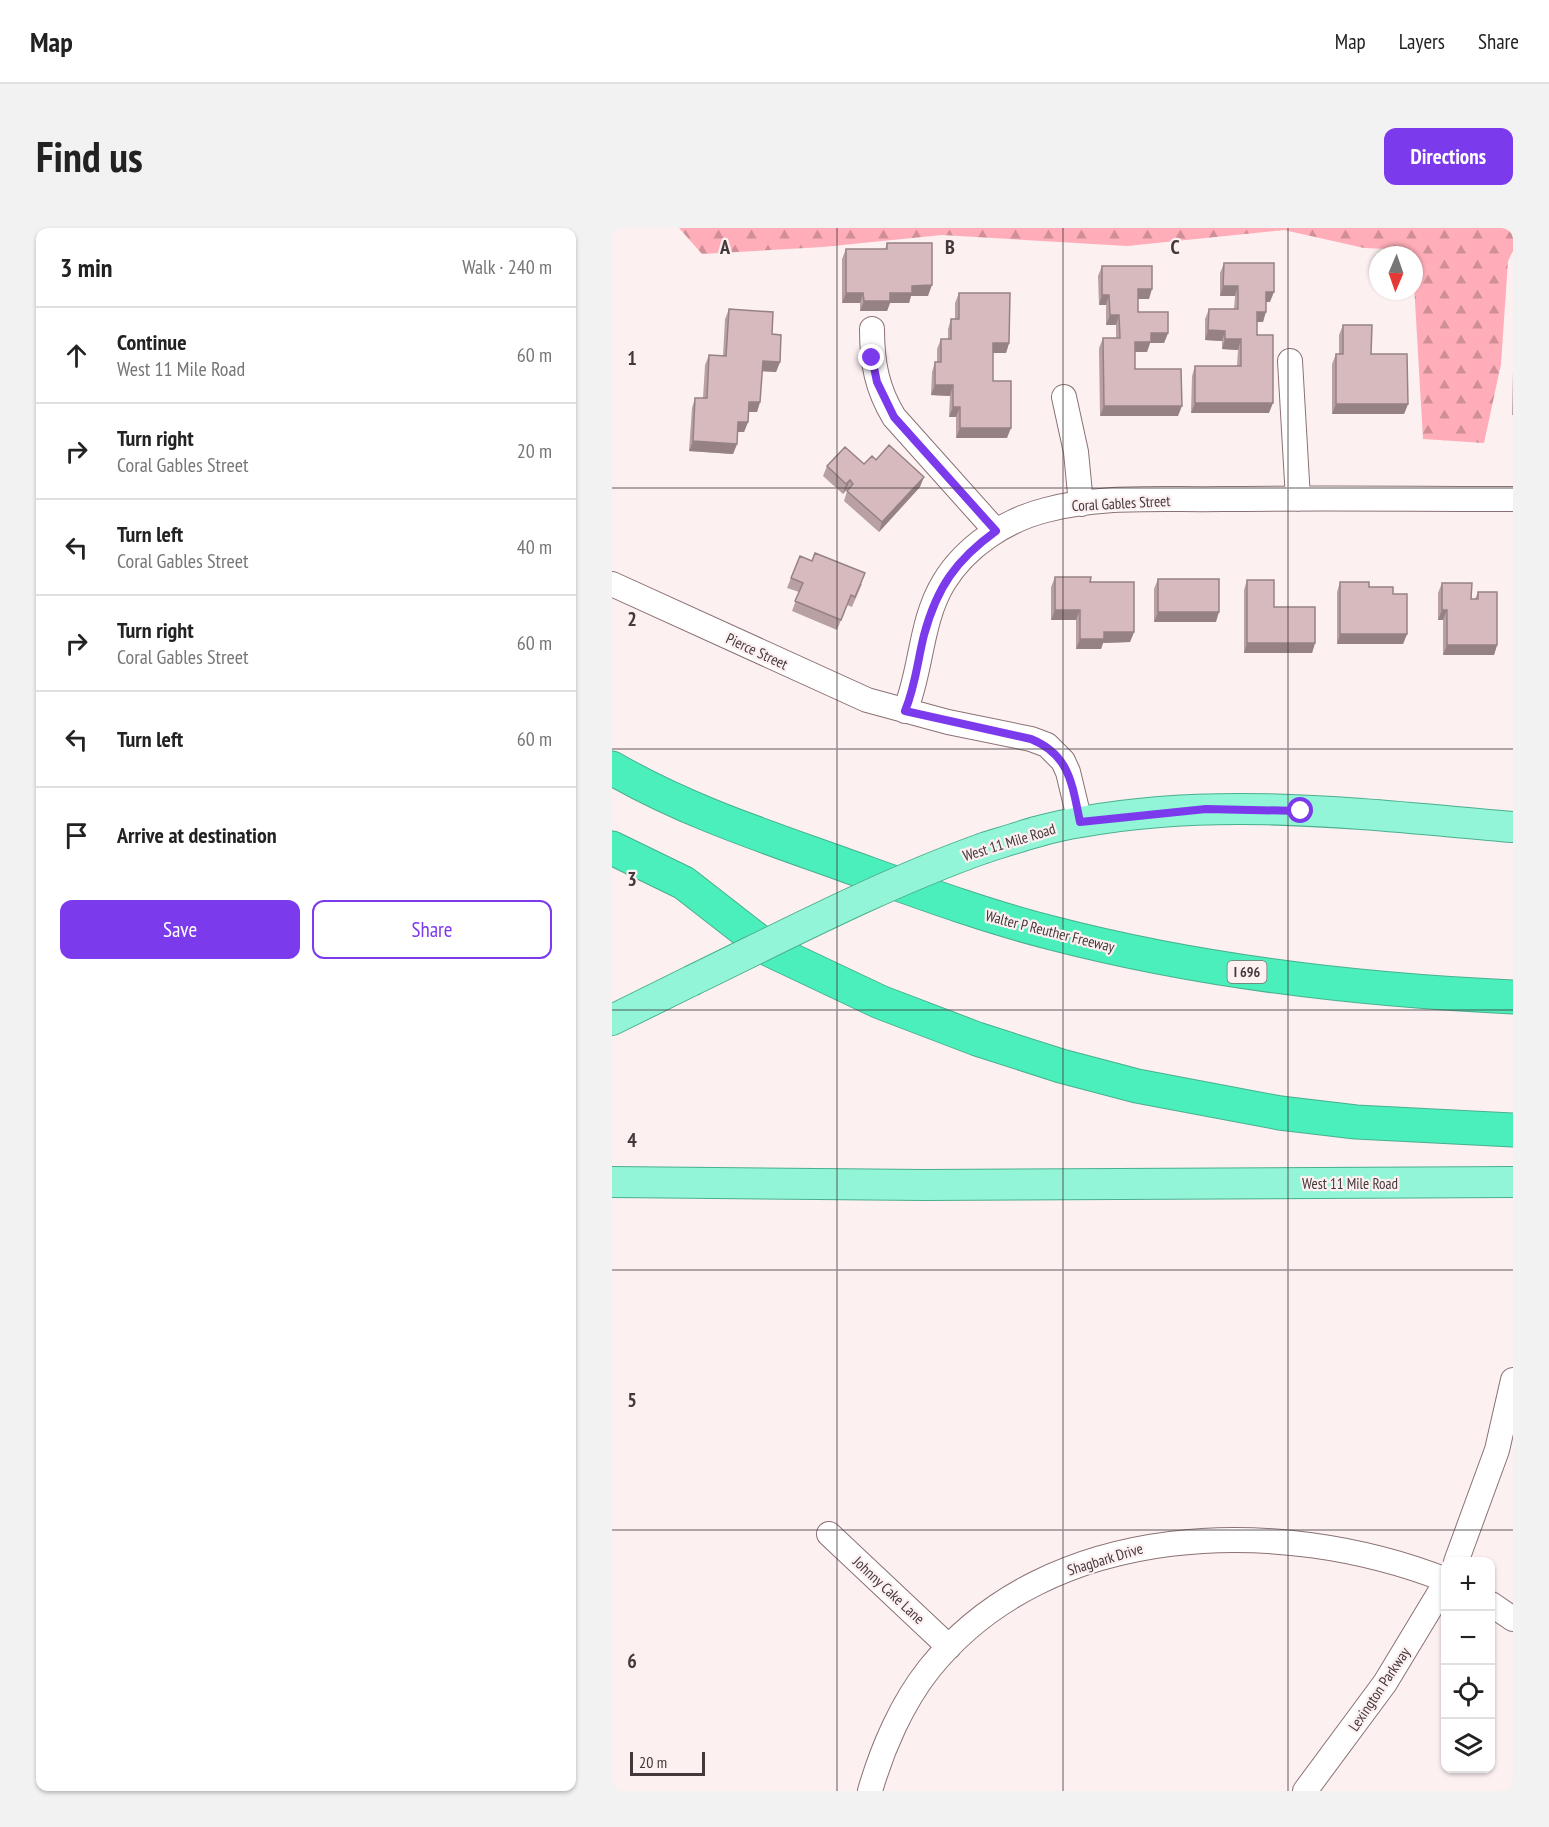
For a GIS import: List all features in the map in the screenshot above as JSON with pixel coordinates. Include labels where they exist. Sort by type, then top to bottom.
[{"type":"highway","name":"Walter P Reuther Freeway","points":[[612,768],[702,812],[762,835],[986,915],[1053,934],[1190,963],[1282,977],[1375,988],[1513,997]]},
{"type":"highway","points":[[612,848],[684,883],[770,950],[879,1002],[977,1040],[1137,1086],[1280,1113],[1398,1126],[1513,1130]]},
{"type":"main road","name":"West 11 Mile Road","points":[[612,1020],[922,870],[984,848],[1080,822],[1158,812],[1252,808],[1513,827]]},
{"type":"main road","points":[[612,1037],[683,985]]},
{"type":"main road","name":"West 11 Mile Road","points":[[613,1182],[900,1185],[1513,1182]]},
{"type":"street","points":[[872,329],[872,358],[877,382],[894,417],[996,531]]},
{"type":"street","points":[[1290,361],[1298,499]]},
{"type":"street","points":[[1064,397],[1076,452],[1081,504]]},
{"type":"street","name":"Coral Gables Street","points":[[905,711],[915,686],[924,636],[932,608],[944,581],[971,550],[996,531],[1016,520],[1036,513],[1115,500],[1513,499]]},
{"type":"street","name":"Pierce Street","points":[[612,584],[867,700],[905,711]]},
{"type":"street","points":[[905,711],[1031,739],[1047,745],[1063,761],[1068,772],[1080,822]]},
{"type":"street","points":[[1458,1557],[1494,1459],[1513,1380]]},
{"type":"street","name":"Johnny Cake Lane","points":[[829,1534],[949,1647]]},
{"type":"street","name":"Shagbark Drive","points":[[870,1791],[882,1757],[913,1693],[928,1670],[973,1624],[1033,1585],[1068,1570],[1151,1546],[1235,1541],[1323,1547],[1373,1556],[1441,1579]]},
{"type":"street","name":"Lexington Parkway","points":[[1305,1791],[1385,1683],[1441,1589]]},
{"type":"street","points":[[1495,1607],[1513,1619]]},
{"type":"green space","points":[[679,228],[1513,228],[1513,251],[1508,261],[1501,364],[1484,443],[1423,439],[1415,300],[1423,300],[1423,246],[1369,246],[1369,248],[1364,248],[1284,230],[1127,246],[942,235],[823,247],[702,254]]},
{"type":"building","points":[[887,243],[932,243],[932,285],[912,286],[912,293],[890,293],[890,301],[864,301],[863,293],[846,293],[846,249],[887,249]]},
{"type":"building","points":[[1224,263],[1274,263],[1274,292],[1266,292],[1266,312],[1257,312],[1257,335],[1273,335],[1273,403],[1195,403],[1195,366],[1241,366],[1241,339],[1225,339],[1225,331],[1208,330],[1209,309],[1238,309],[1238,286],[1223,286]]},
{"type":"building","points":[[1102,266],[1152,266],[1152,289],[1138,289],[1138,312],[1168,312],[1168,333],[1151,333],[1151,342],[1135,342],[1135,369],[1181,369],[1182,406],[1104,406],[1103,338],[1120,338],[1119,315],[1110,315],[1109,295],[1102,295]]},
{"type":"building","points":[[959,293],[1010,293],[1009,343],[993,343],[993,381],[1011,381],[1011,428],[960,428],[960,407],[953,407],[953,385],[935,385],[935,362],[941,362],[941,339],[951,339],[951,319],[959,319]]},
{"type":"building","points":[[729,309],[773,312],[772,334],[781,335],[780,362],[763,361],[760,402],[749,402],[748,422],[738,422],[737,444],[693,441],[695,398],[707,398],[709,355],[726,356]]},
{"type":"building","points":[[1343,325],[1372,325],[1371,354],[1407,354],[1408,404],[1336,404],[1336,354],[1343,354]]},
{"type":"building","points":[[889,445],[924,477],[882,522],[847,491],[853,484],[850,480],[846,484],[827,466],[845,447],[864,464],[872,456],[876,460]]},
{"type":"building","points":[[815,553],[865,573],[855,597],[851,595],[841,620],[795,601],[803,583],[791,578],[800,556],[812,561]]},
{"type":"building","points":[[1055,577],[1091,577],[1090,582],[1134,582],[1134,632],[1104,632],[1104,639],[1080,639],[1080,610],[1055,610]]},
{"type":"building","points":[[1158,579],[1219,579],[1219,612],[1158,612]]},
{"type":"building","points":[[1247,580],[1274,580],[1274,607],[1315,607],[1315,643],[1247,643]]},
{"type":"building","points":[[1340,582],[1369,582],[1369,587],[1393,587],[1393,594],[1407,594],[1407,634],[1340,634]]},
{"type":"building","points":[[1442,583],[1472,583],[1471,599],[1478,599],[1478,592],[1497,592],[1497,645],[1447,645],[1447,610],[1442,610]]},
{"type":"route","points":[[872,358],[883,399],[894,417],[996,531],[971,550],[944,581],[932,608],[924,636],[915,686],[905,711],[1031,739],[1047,745],[1063,761],[1068,772],[1080,822],[1158,812],[1206,809],[1252,808],[1301,811]]}]
